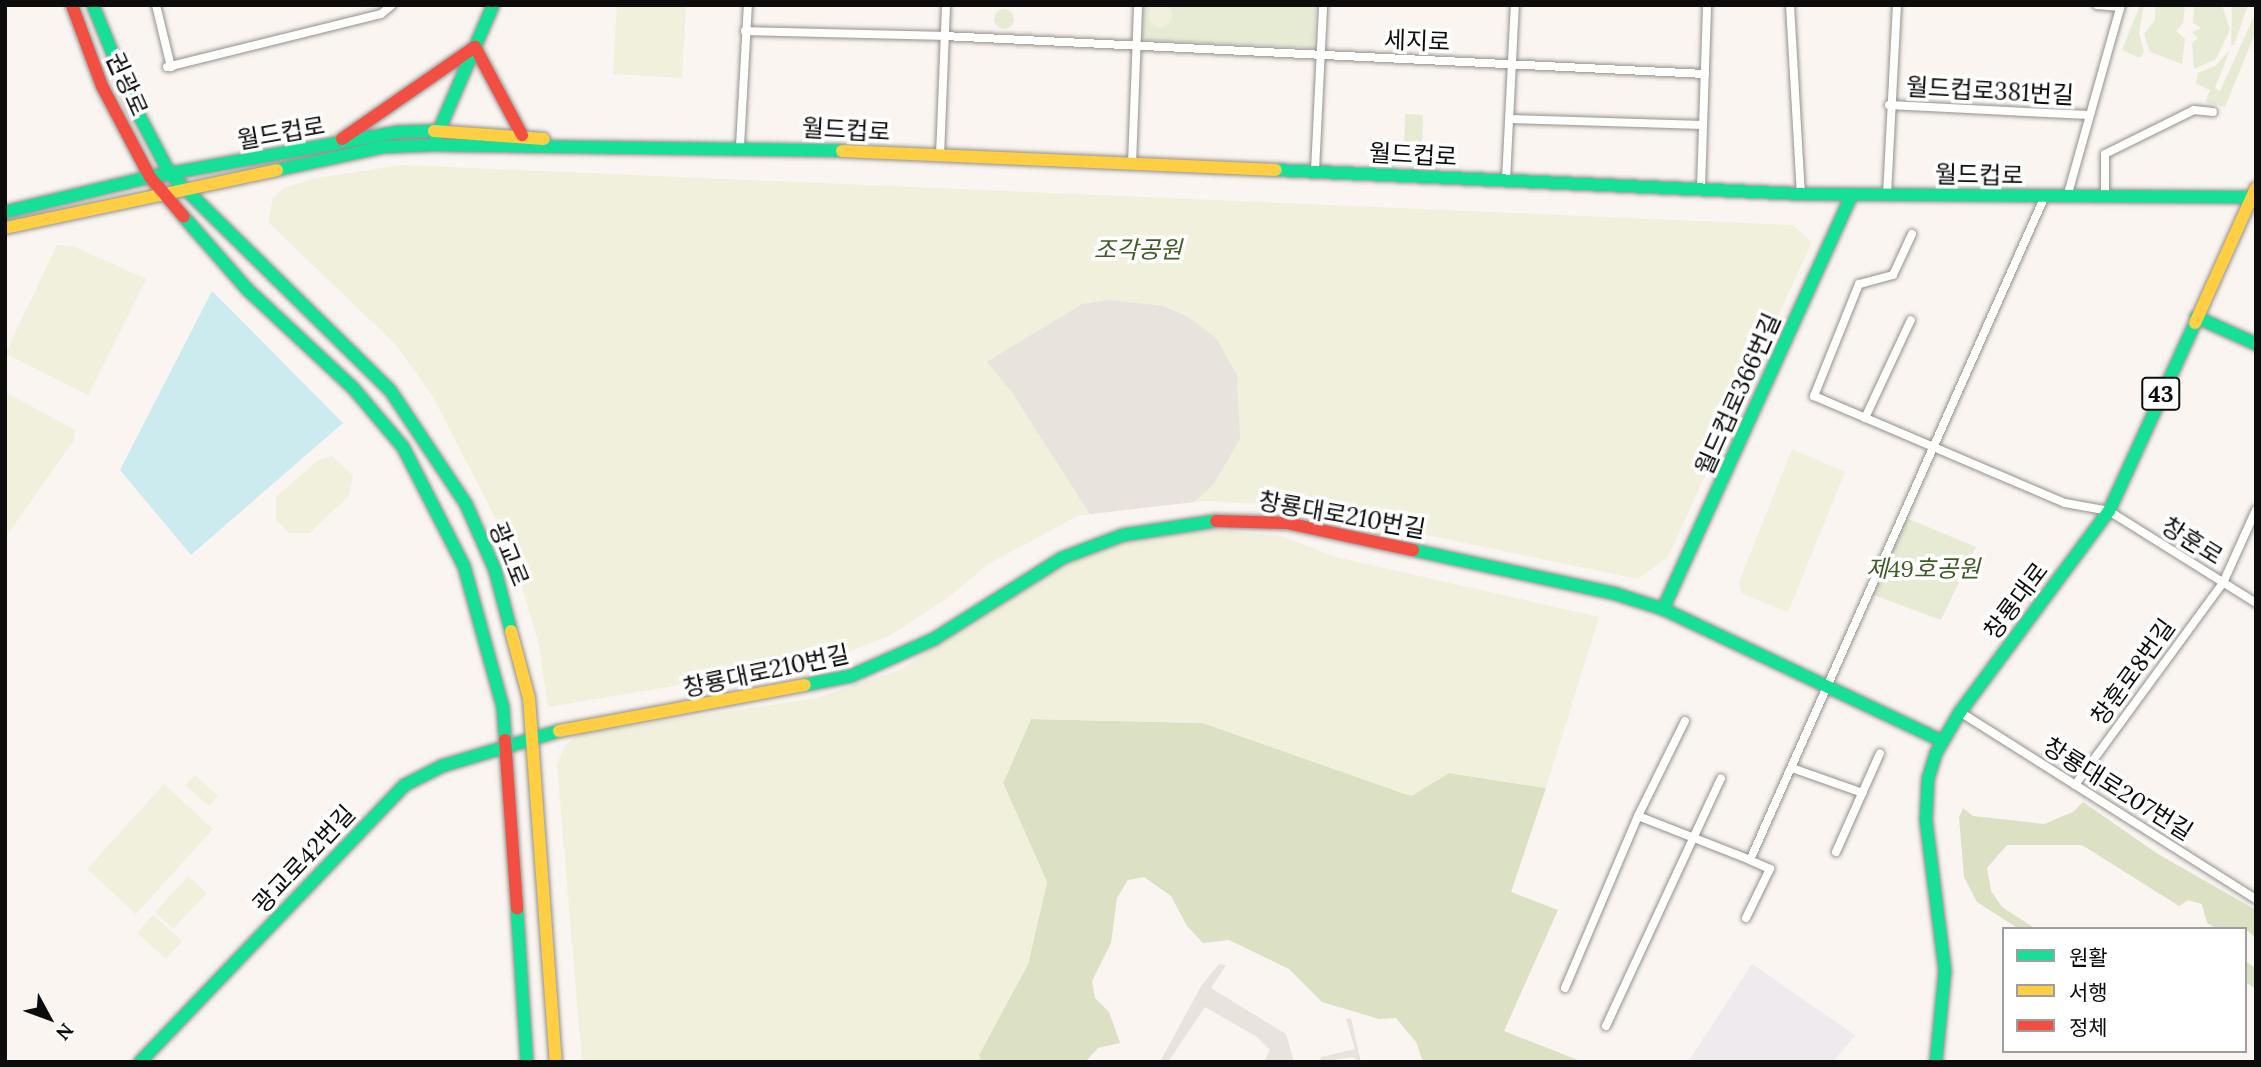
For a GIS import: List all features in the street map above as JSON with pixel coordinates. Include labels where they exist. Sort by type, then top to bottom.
[{"type":"street","name":"권광로","points":[[72,5],[102,86],[150,177]]},
{"type":"street","name":"권광로","points":[[93,5],[133,104],[170,174]]},
{"type":"street","points":[[156,5],[169,67],[382,14],[392,5]]},
{"type":"street","points":[[434,145],[493,5]]},
{"type":"street","points":[[740,146],[748,5]]},
{"type":"street","points":[[940,156],[946,5]]},
{"type":"street","points":[[1132,164],[1138,5]]},
{"type":"street","points":[[1315,171],[1323,5]]},
{"type":"street","points":[[1506,180],[1515,5]]},
{"type":"street","points":[[1701,188],[1707,5]]},
{"type":"street","points":[[1790,5],[1801,194]]},
{"type":"street","points":[[1887,195],[1889,105],[1897,5]]},
{"type":"street","points":[[2097,5],[2120,6]]},
{"type":"street","name":"월드컵로381번길","points":[[2067,197],[2120,6]]},
{"type":"street","name":"세지로","points":[[745,31],[944,36],[1705,74]]},
{"type":"street","points":[[475,47],[522,135]]},
{"type":"street","points":[[333,146],[475,47]]},
{"type":"street","name":"월드컵로381번길","points":[[1889,105],[2089,115]]},
{"type":"street","points":[[2105,197],[2105,154],[2194,110],[2213,112]]},
{"type":"street","points":[[1510,119],[1703,125]]},
{"type":"street","name":"월드컵로","points":[[5,212],[150,177],[333,146],[397,132],[522,135],[568,144]]},
{"type":"street","name":"월드컵로","points":[[5,228],[161,191],[383,147],[434,145],[740,146],[1801,194],[2067,197],[2254,195]]},
{"type":"street","name":"광교로","points":[[170,174],[367,365],[405,409],[466,504],[495,570],[526,687],[556,1062]]},
{"type":"street","name":"광교로","points":[[150,177],[248,289],[354,389],[403,447],[464,566],[503,708],[527,1062]]},
{"type":"street","name":"월드컵로366번길","points":[[1663,609],[1850,195]]},
{"type":"street","name":"창룡대로","points":[[1936,1062],[1945,971],[1928,847],[1927,794],[1942,741],[1960,712],[2109,511],[2254,195]]},
{"type":"street","points":[[1750,860],[1829,689],[1932,446],[2045,196]]},
{"type":"street","points":[[1912,234],[1893,275],[1859,284],[1814,396],[2065,503],[2109,511]]},
{"type":"street","points":[[2196,317],[2256,344]]},
{"type":"street","points":[[1865,418],[1910,320]]},
{"type":"street","name":"창훈로8번길","points":[[2075,785],[2223,583],[2256,510]]},
{"type":"street","name":"창훈로","points":[[2109,511],[2256,603]]},
{"type":"street","name":"창룡대로210번길","points":[[532,736],[851,676],[934,639],[1062,558],[1124,535],[1196,522],[1246,519],[1342,532],[1663,609],[1942,741]]},
{"type":"street","name":"창룡대로207번길","points":[[1960,712],[2256,899]]},
{"type":"street","points":[[1565,988],[1638,816],[1685,721]]},
{"type":"street","name":"광교로42번길","points":[[140,1062],[405,785],[442,766],[507,750],[532,736]]},
{"type":"street","points":[[1836,852],[1880,753]]},
{"type":"street","points":[[1792,768],[1863,793]]},
{"type":"street","points":[[1606,1026],[1691,837],[1721,778]]},
{"type":"street","points":[[1638,816],[1770,869],[1746,918]]},
{"type":"shaded area","points":[[1110,300],[1163,306],[1188,317],[1216,338],[1237,375],[1240,439],[1213,485],[1194,502],[1090,514],[1011,391],[987,362],[1082,304]]},
{"type":"shaded area","points":[[1219,964],[1226,965],[1211,988],[1286,1034],[1294,1062],[1264,1062],[1270,1050],[1257,1037],[1205,1007],[1168,1062],[1160,1062],[1201,986]]},
{"type":"shaded area","points":[[1752,964],[1855,1035],[1833,1062],[1688,1062]]},
{"type":"shaded area","points":[[1351,1018],[1361,1062],[1352,1057],[1320,1062],[1321,1057],[1355,1049],[1346,1019]]},
{"type":"green space","points":[[1160,3],[1168,7],[1172,15],[1168,23],[1160,27],[1152,23],[1148,15],[1152,7]]},
{"type":"green space","points":[[617,5],[686,5],[682,78],[613,74]]},
{"type":"green space","points":[[1143,5],[1316,5],[1314,48],[1142,40]]},
{"type":"green space","points":[[2140,5],[2144,5],[2139,33],[2144,52],[2140,58],[2122,50]]},
{"type":"green space","points":[[2155,5],[2185,5],[2183,23],[2176,31],[2185,39],[2182,64],[2150,52],[2144,34],[2155,20]]},
{"type":"green space","points":[[2194,5],[2222,5],[2230,29],[2216,59],[2194,69],[2192,43],[2198,38],[2192,32],[2201,28],[2193,23]]},
{"type":"green space","points":[[2232,5],[2248,5],[2234,45],[2231,45]]},
{"type":"green space","points":[[1000,9],[1008,9],[1014,19],[1008,29],[1000,29],[994,23],[994,15]]},
{"type":"green space","points":[[2256,12],[2256,31],[2225,107],[2205,102],[2210,90],[2196,84],[2198,73],[2215,66],[2230,50],[2215,88],[2220,91]]},
{"type":"green space","points":[[1405,114],[1423,115],[1422,147],[1404,147]]},
{"type":"green space","name":"조각공원","points":[[401,165],[1792,225],[1812,242],[1668,557],[1638,579],[1283,505],[1207,501],[1158,506],[1078,516],[990,563],[946,599],[889,636],[828,660],[548,707],[539,646],[511,548],[433,397],[396,345],[268,222],[273,198],[284,188],[312,179]]},
{"type":"green space","points":[[57,245],[75,247],[146,279],[88,395],[5,354]]},
{"type":"green space","points":[[5,392],[75,430],[74,440],[5,538]]},
{"type":"green space","points":[[1792,449],[1845,472],[1788,612],[1742,594],[1739,582]]},
{"type":"green space","points":[[332,456],[353,475],[349,496],[309,533],[289,533],[276,520],[276,497],[318,460]]},
{"type":"green space","name":"제49호공원","points":[[1904,517],[1976,547],[1941,620],[1871,594]]},
{"type":"green space","points":[[1218,530],[1281,536],[1336,557],[1599,617],[1546,788],[1449,773],[1411,796],[1203,723],[1031,719],[1003,783],[1047,882],[1028,963],[979,1055],[981,1062],[582,1062],[557,764],[565,745],[579,734],[816,698],[902,669],[1026,582],[1075,556],[1118,538]]},
{"type":"green space","points":[[1031,719],[1203,723],[1411,796],[1449,773],[1546,788],[1511,892],[1558,910],[1504,1031],[1583,1062],[1423,1062],[1416,1042],[1396,1018],[1379,1019],[1322,1002],[1289,969],[1229,940],[1203,943],[1187,926],[1171,896],[1144,877],[1128,880],[1117,898],[1111,943],[1092,981],[1095,998],[1109,1012],[1120,1043],[1098,1048],[1085,1062],[981,1062],[979,1055],[1028,964],[1047,882],[1003,783]]},
{"type":"green space","points":[[195,775],[218,796],[209,806],[185,785]]},
{"type":"green space","points":[[164,784],[213,829],[136,914],[87,869]]},
{"type":"green space","points":[[2083,802],[2158,854],[2256,910],[2256,938],[2247,931],[2247,927],[2214,927],[2207,923],[2202,904],[2188,900],[2179,906],[2082,845],[2007,845],[1987,868],[1991,891],[2002,907],[2033,927],[2016,927],[1977,902],[1964,877],[1959,817],[1963,808],[1973,816],[2044,824],[2073,812]]},
{"type":"green space","points":[[188,876],[207,893],[173,929],[155,912]]},
{"type":"green space","points":[[153,915],[182,941],[166,959],[137,933]]},
{"type":"green space","points":[[2247,962],[2256,968],[2256,989],[2247,983]]},
{"type":"water","points":[[212,291],[343,423],[191,555],[120,470]]},
{"type":"traffic: fast","points":[[93,5],[133,104],[170,174],[390,390],[466,504],[495,570],[511,631]]},
{"type":"traffic: fast","points":[[436,137],[493,5]]},
{"type":"traffic: fast","points":[[5,212],[150,177],[397,132],[434,131]]},
{"type":"traffic: fast","points":[[277,170],[383,147],[434,145],[842,151]]},
{"type":"traffic: fast","points":[[1276,170],[1801,194],[2256,197]]},
{"type":"traffic: fast","points":[[1663,609],[1851,196]]},
{"type":"traffic: fast","points":[[184,217],[248,290],[354,389],[403,447],[464,566],[503,708],[505,740]]},
{"type":"traffic: fast","points":[[2196,317],[2256,344]]},
{"type":"traffic: fast","points":[[1936,1062],[1945,971],[1926,820],[1928,779],[1936,753],[1960,712],[2109,511],[2195,323]]},
{"type":"traffic: fast","points":[[805,685],[851,676],[934,639],[1062,558],[1123,535],[1216,521]]},
{"type":"traffic: fast","points":[[1413,550],[1616,594],[1663,609],[1942,741]]},
{"type":"traffic: fast","points":[[140,1062],[405,785],[442,766],[559,731]]},
{"type":"traffic: fast","points":[[517,909],[527,1062]]},
{"type":"traffic: slow","points":[[434,131],[544,139]]},
{"type":"traffic: slow","points":[[842,151],[1276,170]]},
{"type":"traffic: slow","points":[[5,228],[277,170]]},
{"type":"traffic: slow","points":[[2195,323],[2256,188]]},
{"type":"traffic: slow","points":[[511,631],[529,698],[556,1062]]},
{"type":"traffic: slow","points":[[559,731],[805,685]]},
{"type":"traffic: jam","points":[[72,5],[102,86],[150,177],[184,217]]},
{"type":"traffic: jam","points":[[342,139],[475,47],[522,135]]},
{"type":"traffic: jam","points":[[1216,521],[1287,523],[1413,550]]},
{"type":"traffic: jam","points":[[505,740],[517,909]]}]
